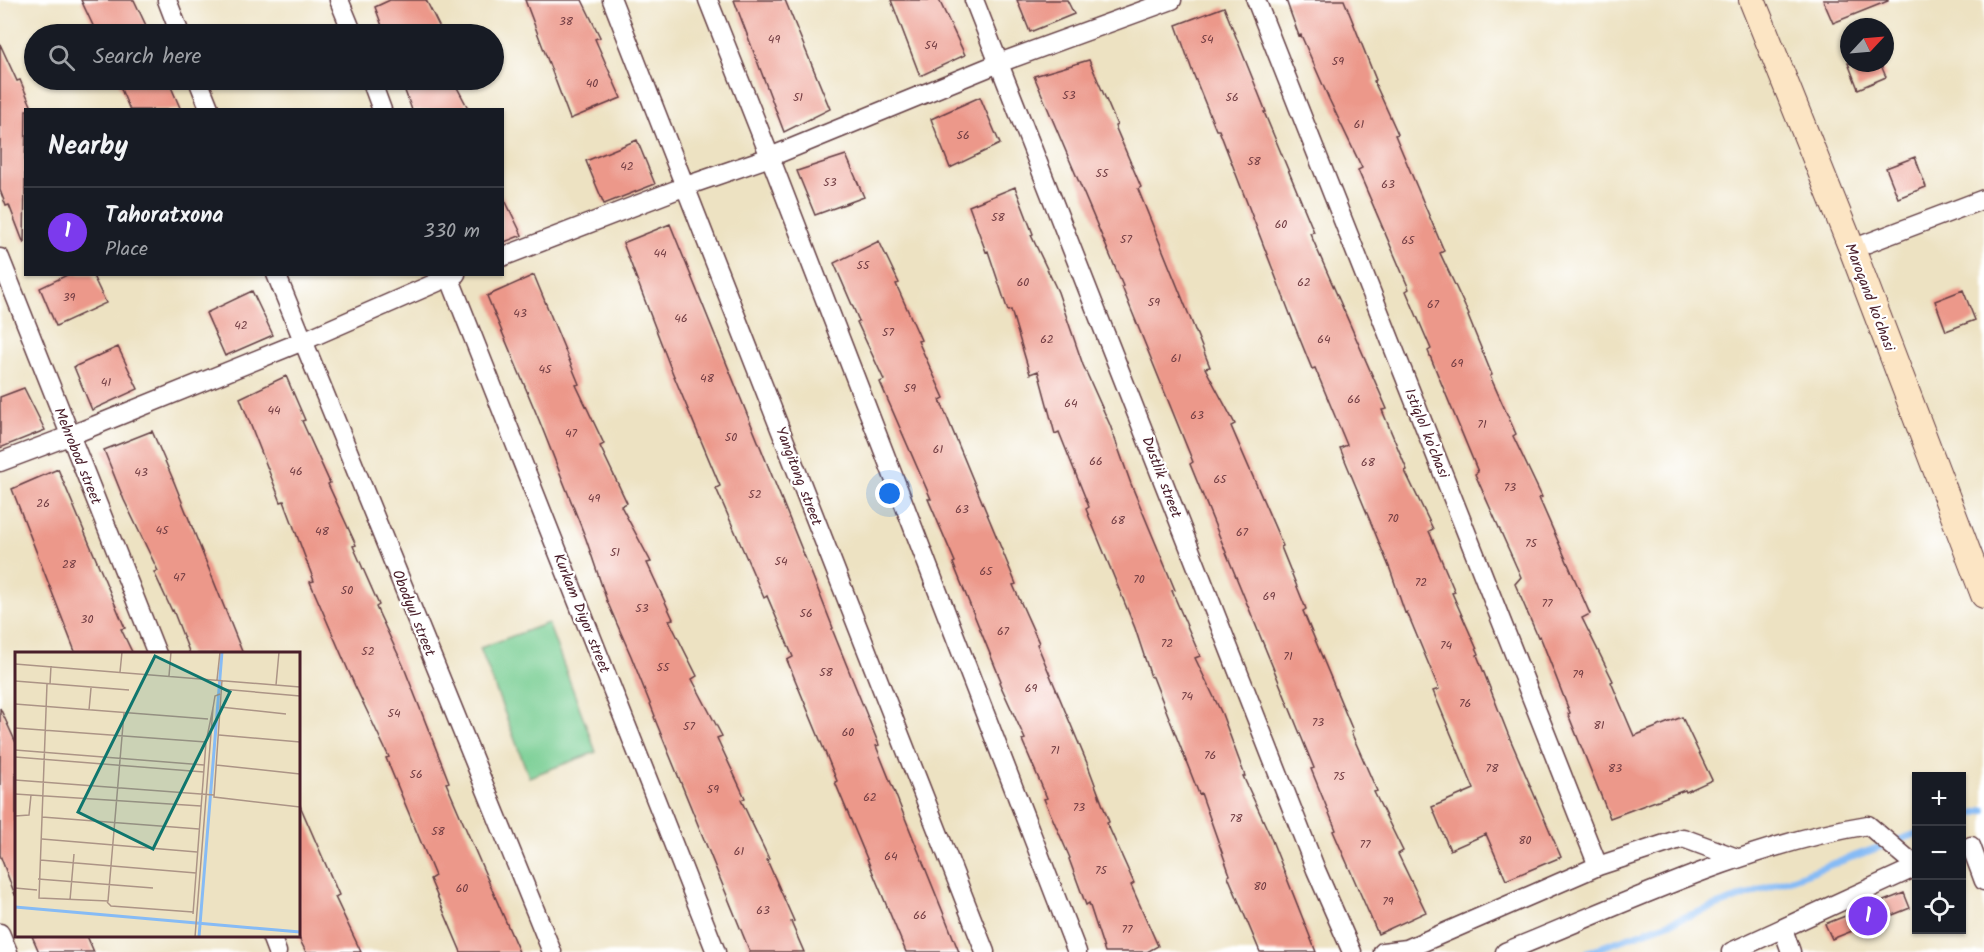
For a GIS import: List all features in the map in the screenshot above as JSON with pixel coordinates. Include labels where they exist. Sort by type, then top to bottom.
[{"type":"street","points":[[167,0],[176,24]]},
{"type":"street","points":[[339,0],[349,24]]},
{"type":"street","name":"Yangitong street","points":[[612,0],[687,186],[985,952]]},
{"type":"street","points":[[708,0],[1077,952]]},
{"type":"street","name":"Dustlik street","points":[[974,0],[1317,870],[1352,952]]},
{"type":"street","points":[[504,256],[687,186],[770,157],[999,63],[1172,0]]},
{"type":"street","name":"Istiqlol ko'chasi","points":[[1256,0],[1598,866]]},
{"type":"street","name":"Maroqand ko'chasi","points":[[1752,0],[1852,249],[1984,595]]},
{"type":"street","points":[[202,90],[209,108]]},
{"type":"street","points":[[374,90],[381,108]]},
{"type":"street","points":[[1852,249],[1984,199]]},
{"type":"street","name":"Mehrobod street","points":[[0,258],[156,652]]},
{"type":"street","name":"Obodyul street","points":[[277,276],[552,952]]},
{"type":"street","points":[[0,462],[303,341],[449,276]]},
{"type":"street","name":"Kurkam Diyor street","points":[[451,276],[716,952]]},
{"type":"street","points":[[1506,952],[1737,858],[1840,829],[1868,825],[1912,862]]},
{"type":"street","points":[[1383,952],[1407,949],[1598,866],[1683,838],[1737,858]]},
{"type":"street","points":[[1972,846],[1984,881]]},
{"type":"street","points":[[1731,952],[1912,868]]},
{"type":"street","points":[[1783,929],[1791,952]]},
{"type":"street","points":[[0,933],[8,952]]},
{"type":"street","points":[[271,937],[278,952]]},
{"type":"green space","points":[[548,623],[596,752],[529,777],[480,648]]},
{"type":"building","points":[[81,0],[134,0],[145,24],[92,24]]},
{"type":"building","points":[[390,0],[426,0],[438,24],[381,24],[375,7]]},
{"type":"building","points":[[525,0],[582,0],[600,37],[595,39],[621,98],[570,119]]},
{"type":"building","points":[[734,0],[785,0],[830,109],[784,132]]},
{"type":"building","points":[[891,0],[939,0],[965,55],[920,76]]},
{"type":"building","points":[[1017,0],[1067,0],[1074,14],[1030,32]]},
{"type":"building","points":[[1286,0],[1344,0],[1376,80],[1374,81],[1398,134],[1395,135],[1444,251],[1440,253],[1469,315],[1492,375],[1490,376],[1516,434],[1513,436],[1542,497],[1539,498],[1590,614],[1582,618],[1613,681],[1611,682],[1634,736],[1682,717],[1712,780],[1686,792],[1685,790],[1610,818],[1568,714],[1570,713],[1540,636],[1538,637],[1515,584],[1521,577],[1475,474],[1478,472],[1406,291],[1409,289],[1358,170],[1362,168],[1301,35],[1299,36]]},
{"type":"building","points":[[1823,0],[1888,0],[1846,18],[1840,18],[1833,23]]},
{"type":"building","points":[[1224,7],[1266,112],[1264,112],[1314,232],[1310,233],[1387,409],[1382,410],[1407,470],[1405,471],[1433,529],[1429,531],[1455,592],[1452,593],[1479,654],[1477,655],[1508,734],[1561,857],[1506,880],[1486,834],[1450,850],[1432,807],[1474,789],[1433,691],[1439,689],[1407,612],[1405,613],[1390,569],[1340,448],[1347,445],[1315,368],[1312,369],[1219,130],[1216,130],[1193,73],[1176,25]]},
{"type":"building","points":[[0,44],[32,108],[24,108],[24,244],[9,205],[6,206],[0,190]]},
{"type":"building","points":[[1089,60],[1117,125],[1115,126],[1141,187],[1138,189],[1210,367],[1205,368],[1235,424],[1231,426],[1283,546],[1281,547],[1306,609],[1303,611],[1377,791],[1374,792],[1403,851],[1398,854],[1426,912],[1378,934],[1333,831],[1336,830],[1311,769],[1314,768],[1190,464],[1193,462],[1123,286],[1034,76]]},
{"type":"building","points":[[1851,72],[1884,72],[1886,77],[1858,89]]},
{"type":"building","points":[[121,90],[172,90],[180,108],[129,108]]},
{"type":"building","points":[[405,90],[458,90],[468,108],[411,108]]},
{"type":"building","points":[[980,97],[1000,144],[950,168],[931,119]]},
{"type":"building","points":[[637,140],[655,184],[604,204],[586,161]]},
{"type":"building","points":[[846,155],[864,197],[815,215],[797,171]]},
{"type":"building","points":[[1915,157],[1926,187],[1898,198],[1886,168]]},
{"type":"building","points":[[1015,187],[1033,234],[1031,235],[1058,292],[1083,365],[1110,425],[1131,484],[1175,590],[1172,591],[1200,656],[1195,658],[1222,714],[1245,776],[1243,776],[1269,833],[1316,952],[1260,952],[1228,876],[1230,875],[1201,793],[1199,794],[1153,677],[1151,677],[1135,628],[1086,509],[1089,507],[1059,432],[1055,434],[1038,371],[1030,374],[1011,310],[1008,311],[988,251],[986,252],[969,206]]},
{"type":"building","points":[[504,198],[522,235],[504,242]]},
{"type":"building","points":[[670,224],[813,577],[879,745],[876,746],[959,952],[906,952],[787,660],[793,657],[767,596],[764,598],[716,488],[720,486],[671,369],[623,243]]},
{"type":"building","points":[[879,241],[899,283],[896,284],[921,340],[918,341],[944,398],[940,400],[1087,763],[1109,822],[1107,823],[1134,883],[1131,885],[1158,946],[1147,952],[1105,952],[1089,903],[1086,905],[1070,858],[1044,799],[1047,798],[1022,740],[1025,739],[999,682],[1001,681],[953,563],[955,562],[928,499],[931,499],[880,382],[884,380],[857,322],[859,321],[834,263]]},
{"type":"building","points":[[534,275],[579,384],[576,385],[604,444],[600,446],[627,503],[621,506],[651,562],[647,563],[673,619],[669,620],[697,676],[692,679],[722,736],[717,738],[745,798],[741,800],[769,859],[767,860],[794,921],[791,922],[804,952],[750,952],[607,601],[586,539],[487,296]]},
{"type":"building","points":[[65,276],[93,276],[106,303],[56,326],[40,288]]},
{"type":"building","points":[[1963,290],[1975,320],[1946,331],[1935,301]]},
{"type":"building","points":[[252,291],[273,335],[225,356],[206,313]]},
{"type":"building","points":[[118,347],[138,389],[92,410],[74,367]]},
{"type":"building","points":[[286,376],[305,420],[302,421],[330,483],[328,484],[356,545],[353,546],[379,605],[376,607],[403,665],[449,782],[446,783],[519,952],[461,952],[430,879],[435,876],[386,758],[389,757],[310,582],[314,581],[284,501],[281,502],[240,398]]},
{"type":"building","points":[[24,388],[45,430],[0,448],[0,397]]},
{"type":"building","points":[[152,431],[242,652],[189,652],[173,610],[154,572],[158,571],[124,500],[104,450]]},
{"type":"building","points":[[58,469],[125,628],[121,629],[132,652],[75,652],[12,489]]},
{"type":"building","points":[[0,708],[15,741],[15,895],[0,855]]},
{"type":"building","points":[[300,806],[339,895],[335,897],[361,952],[306,952],[298,937]]},
{"type":"building","points":[[1904,893],[1910,908],[1832,939],[1825,924]]},
{"type":"building","points":[[32,937],[87,937],[94,952],[39,952]]},
{"type":"waterway","points":[[1966,817],[1984,810]]},
{"type":"waterway","points":[[1588,952],[1912,835]]},
{"type":"place","name":"Tahoratxona","points":[[1868,916]]}]
